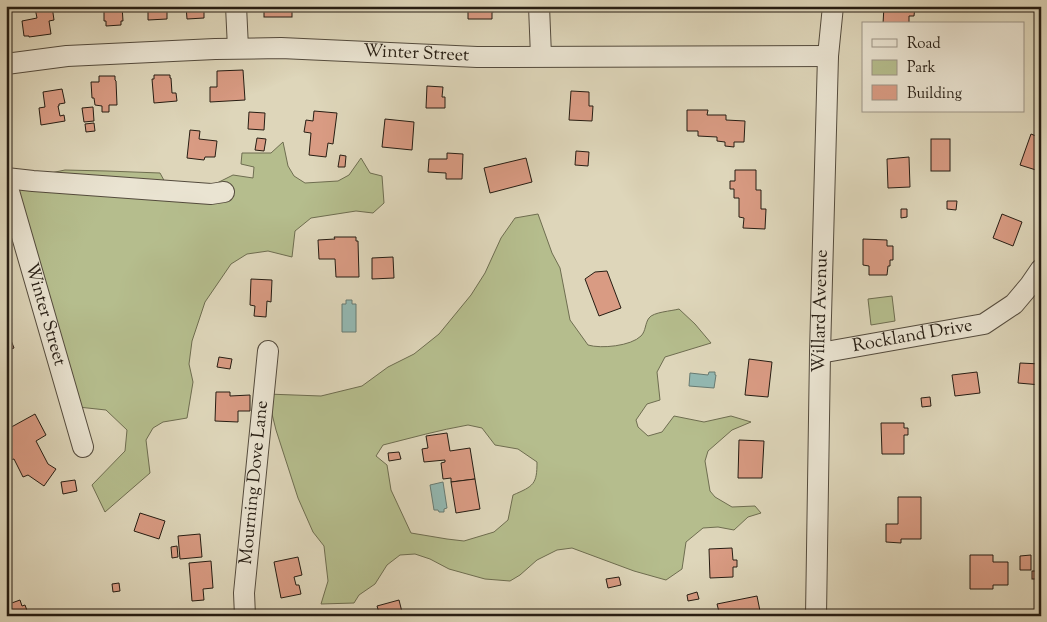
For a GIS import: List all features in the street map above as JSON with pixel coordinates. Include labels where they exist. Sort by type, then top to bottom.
[{"type":"street","points":[[236,6],[238,48]]},
{"type":"street","points":[[539,6],[541,56]]},
{"type":"street","name":"Willard Avenue","points":[[816,616],[820,353],[828,56],[833,6]]},
{"type":"street","name":"Winter Street","points":[[6,64],[67,56],[238,48],[281,48],[477,57],[828,56]]},
{"type":"street","name":"Winter Street","points":[[83,446],[6,180],[211,194],[224,192]]},
{"type":"street","name":"Rockland Drive","points":[[820,353],[984,324],[1014,304],[1041,269]]},
{"type":"street","name":"Mourning Dove Lane","points":[[245,616],[245,583],[268,351]]},
{"type":"green space","points":[[283,142],[288,166],[294,176],[305,183],[338,181],[349,175],[361,158],[370,173],[382,176],[384,203],[373,213],[356,211],[311,218],[295,231],[292,257],[268,251],[247,254],[231,264],[205,302],[192,341],[189,364],[193,382],[187,418],[163,422],[153,428],[146,440],[150,473],[105,512],[92,485],[125,451],[127,430],[106,410],[69,406],[9,191],[22,179],[65,170],[160,173],[166,184],[199,192],[233,175],[253,178],[254,167],[241,164],[242,153],[271,153]]},
{"type":"green space","points":[[538,214],[552,253],[560,268],[570,320],[588,345],[608,347],[630,342],[643,334],[651,316],[679,309],[711,343],[665,357],[657,372],[660,400],[647,404],[636,420],[638,427],[648,436],[662,432],[674,416],[704,422],[731,416],[751,422],[732,430],[708,451],[705,461],[710,491],[715,497],[732,507],[755,506],[761,513],[748,517],[734,530],[718,527],[703,528],[686,542],[682,569],[666,580],[634,571],[572,548],[557,550],[537,560],[510,581],[485,579],[449,569],[415,554],[400,555],[387,565],[375,584],[359,595],[354,603],[321,604],[328,581],[324,546],[313,532],[298,498],[276,430],[267,394],[321,396],[362,386],[388,367],[414,354],[439,334],[471,295],[485,273],[501,238],[515,218]],"holes":[[[468,425],[482,428],[495,445],[518,449],[537,462],[533,483],[526,489],[513,495],[508,520],[494,532],[464,541],[411,533],[391,490],[387,465],[376,456],[383,445]]]},
{"type":"green space","points":[[892,296],[895,321],[871,325],[868,299]]},
{"type":"water","points":[[346,300],[352,300],[352,304],[356,304],[356,332],[342,332],[342,304],[346,304]]},
{"type":"water","points":[[709,372],[715,372],[716,375],[714,388],[689,386],[690,373],[708,375]]},
{"type":"water","points":[[443,482],[447,508],[444,509],[444,512],[439,512],[434,510],[430,485]]},
{"type":"building","points":[[52,6],[54,20],[49,21],[51,34],[24,36],[22,21],[37,18],[35,8]]},
{"type":"building","points":[[104,6],[122,6],[123,21],[121,21],[121,25],[106,26]]},
{"type":"building","points":[[148,6],[167,6],[167,19],[148,20]]},
{"type":"building","points":[[186,6],[204,6],[204,18],[187,19]]},
{"type":"building","points":[[264,6],[292,6],[292,17],[264,17]]},
{"type":"building","points":[[322,6],[343,6],[343,9]]},
{"type":"building","points":[[460,6],[497,6],[497,11],[492,12],[492,19],[468,19],[468,7]]},
{"type":"building","points":[[884,6],[915,6],[914,16],[909,16],[909,22],[883,22]]},
{"type":"building","points":[[243,70],[245,100],[210,102],[210,87],[217,87],[217,71]]},
{"type":"building","points":[[154,75],[170,75],[172,93],[176,93],[177,101],[154,103],[152,79],[154,79]]},
{"type":"building","points":[[99,76],[115,76],[117,105],[109,105],[109,112],[102,112],[102,106],[95,105],[94,98],[92,98],[91,82],[99,82]]},
{"type":"building","points":[[427,86],[443,87],[442,97],[445,97],[445,108],[426,108]]},
{"type":"building","points":[[62,89],[65,103],[58,106],[60,116],[64,115],[65,121],[41,125],[39,108],[45,107],[43,92]]},
{"type":"building","points":[[571,91],[589,92],[589,106],[593,106],[592,121],[569,120]]},
{"type":"building","points":[[93,107],[94,121],[84,122],[82,108]]},
{"type":"building","points":[[687,110],[708,110],[707,115],[726,115],[726,120],[745,121],[744,142],[734,142],[734,147],[725,146],[725,142],[717,141],[717,137],[698,136],[698,131],[687,131]]},
{"type":"building","points":[[314,111],[337,113],[333,144],[328,143],[326,157],[309,155],[311,133],[304,132],[306,120],[313,121]]},
{"type":"building","points":[[249,112],[265,113],[264,130],[248,129]]},
{"type":"building","points":[[385,119],[414,122],[412,150],[382,147]]},
{"type":"building","points":[[94,123],[95,131],[86,132],[85,124]]},
{"type":"building","points":[[190,130],[200,131],[199,139],[217,141],[215,157],[205,157],[204,160],[187,158]]},
{"type":"building","points":[[1031,134],[1041,138],[1041,162],[1039,162],[1036,170],[1020,165]]},
{"type":"building","points":[[257,138],[266,139],[264,151],[255,150]]},
{"type":"building","points":[[931,139],[950,139],[950,171],[931,171]]},
{"type":"building","points":[[576,151],[589,152],[588,166],[575,165]]},
{"type":"building","points":[[447,153],[463,154],[462,179],[446,179],[446,173],[428,172],[429,159],[447,159]]},
{"type":"building","points":[[340,155],[346,156],[345,167],[338,167]]},
{"type":"building","points":[[909,157],[910,187],[888,188],[887,159]]},
{"type":"building","points":[[526,158],[532,182],[490,193],[484,168]]},
{"type":"building","points":[[735,170],[756,170],[756,190],[761,190],[761,209],[766,209],[765,229],[743,228],[744,218],[739,217],[739,198],[734,198],[734,189],[730,189],[730,181],[735,181]]},
{"type":"building","points":[[947,201],[957,201],[956,210],[947,209]]},
{"type":"building","points":[[901,209],[907,209],[907,217],[901,218]]},
{"type":"building","points":[[1002,214],[1022,222],[1013,246],[993,238]]},
{"type":"building","points":[[334,237],[356,237],[356,241],[358,241],[359,277],[336,277],[335,259],[319,259],[318,240],[335,239]]},
{"type":"building","points":[[863,239],[887,240],[887,246],[893,246],[893,260],[890,260],[887,275],[869,275],[869,266],[863,265]]},
{"type":"building","points":[[393,257],[394,278],[372,279],[372,258]]},
{"type":"building","points":[[607,271],[621,308],[599,316],[585,279],[595,272]]},
{"type":"building","points":[[251,279],[272,280],[271,302],[267,301],[266,317],[254,316],[255,306],[250,305]]},
{"type":"building","points":[[6,318],[10,329],[7,330],[14,348],[6,351]]},
{"type":"building","points":[[219,357],[232,359],[230,369],[217,367]]},
{"type":"building","points":[[749,359],[772,362],[768,397],[745,395]]},
{"type":"building","points":[[1020,363],[1041,364],[1041,385],[1018,383]]},
{"type":"building","points":[[977,372],[980,393],[955,396],[952,375]]},
{"type":"building","points":[[216,392],[230,392],[230,396],[250,395],[250,411],[238,411],[238,422],[215,421]]},
{"type":"building","points":[[930,397],[931,406],[922,407],[921,398]]},
{"type":"building","points":[[35,414],[46,435],[36,441],[48,464],[56,469],[44,486],[28,475],[23,477],[14,459],[10,460],[6,452],[6,430]]},
{"type":"building","points":[[881,423],[904,423],[904,428],[908,428],[908,435],[904,435],[904,454],[882,454]]},
{"type":"building","points":[[447,433],[450,451],[470,448],[475,479],[451,482],[451,478],[443,479],[441,463],[445,462],[445,460],[424,462],[422,449],[428,448],[426,436]]},
{"type":"building","points":[[739,440],[764,441],[762,478],[738,478]]},
{"type":"building","points":[[399,452],[401,459],[389,461],[388,453]]},
{"type":"building","points":[[475,479],[480,509],[456,513],[451,482]]},
{"type":"building","points":[[75,480],[77,491],[63,494],[61,482]]},
{"type":"building","points":[[898,497],[921,497],[921,539],[901,539],[901,543],[886,542],[886,524],[898,524]]},
{"type":"building","points":[[140,513],[165,521],[159,539],[134,531]]},
{"type":"building","points":[[200,534],[202,557],[180,559],[178,536]]},
{"type":"building","points":[[177,546],[178,557],[172,558],[171,547]]},
{"type":"building","points":[[732,548],[733,560],[737,560],[737,567],[733,567],[733,577],[710,578],[709,549]]},
{"type":"building","points":[[970,555],[993,555],[993,562],[1008,562],[1008,585],[993,585],[993,589],[970,589]]},
{"type":"building","points":[[1031,555],[1031,570],[1020,570],[1020,556]]},
{"type":"building","points":[[298,557],[302,575],[294,577],[296,585],[299,585],[301,594],[281,598],[274,562]]},
{"type":"building","points":[[211,561],[213,588],[203,589],[204,600],[192,601],[189,563]]},
{"type":"building","points":[[1032,571],[1038,571],[1038,579],[1032,579]]},
{"type":"building","points":[[619,577],[621,585],[608,588],[606,579]]},
{"type":"building","points":[[119,583],[120,591],[113,592],[112,584]]},
{"type":"building","points":[[697,592],[699,599],[688,601],[687,595]]},
{"type":"building","points":[[757,596],[761,616],[720,616],[717,604]]},
{"type":"building","points":[[20,600],[22,606],[25,605],[29,616],[11,616],[9,604]]},
{"type":"building","points":[[399,600],[403,616],[380,616],[377,606]]}]
